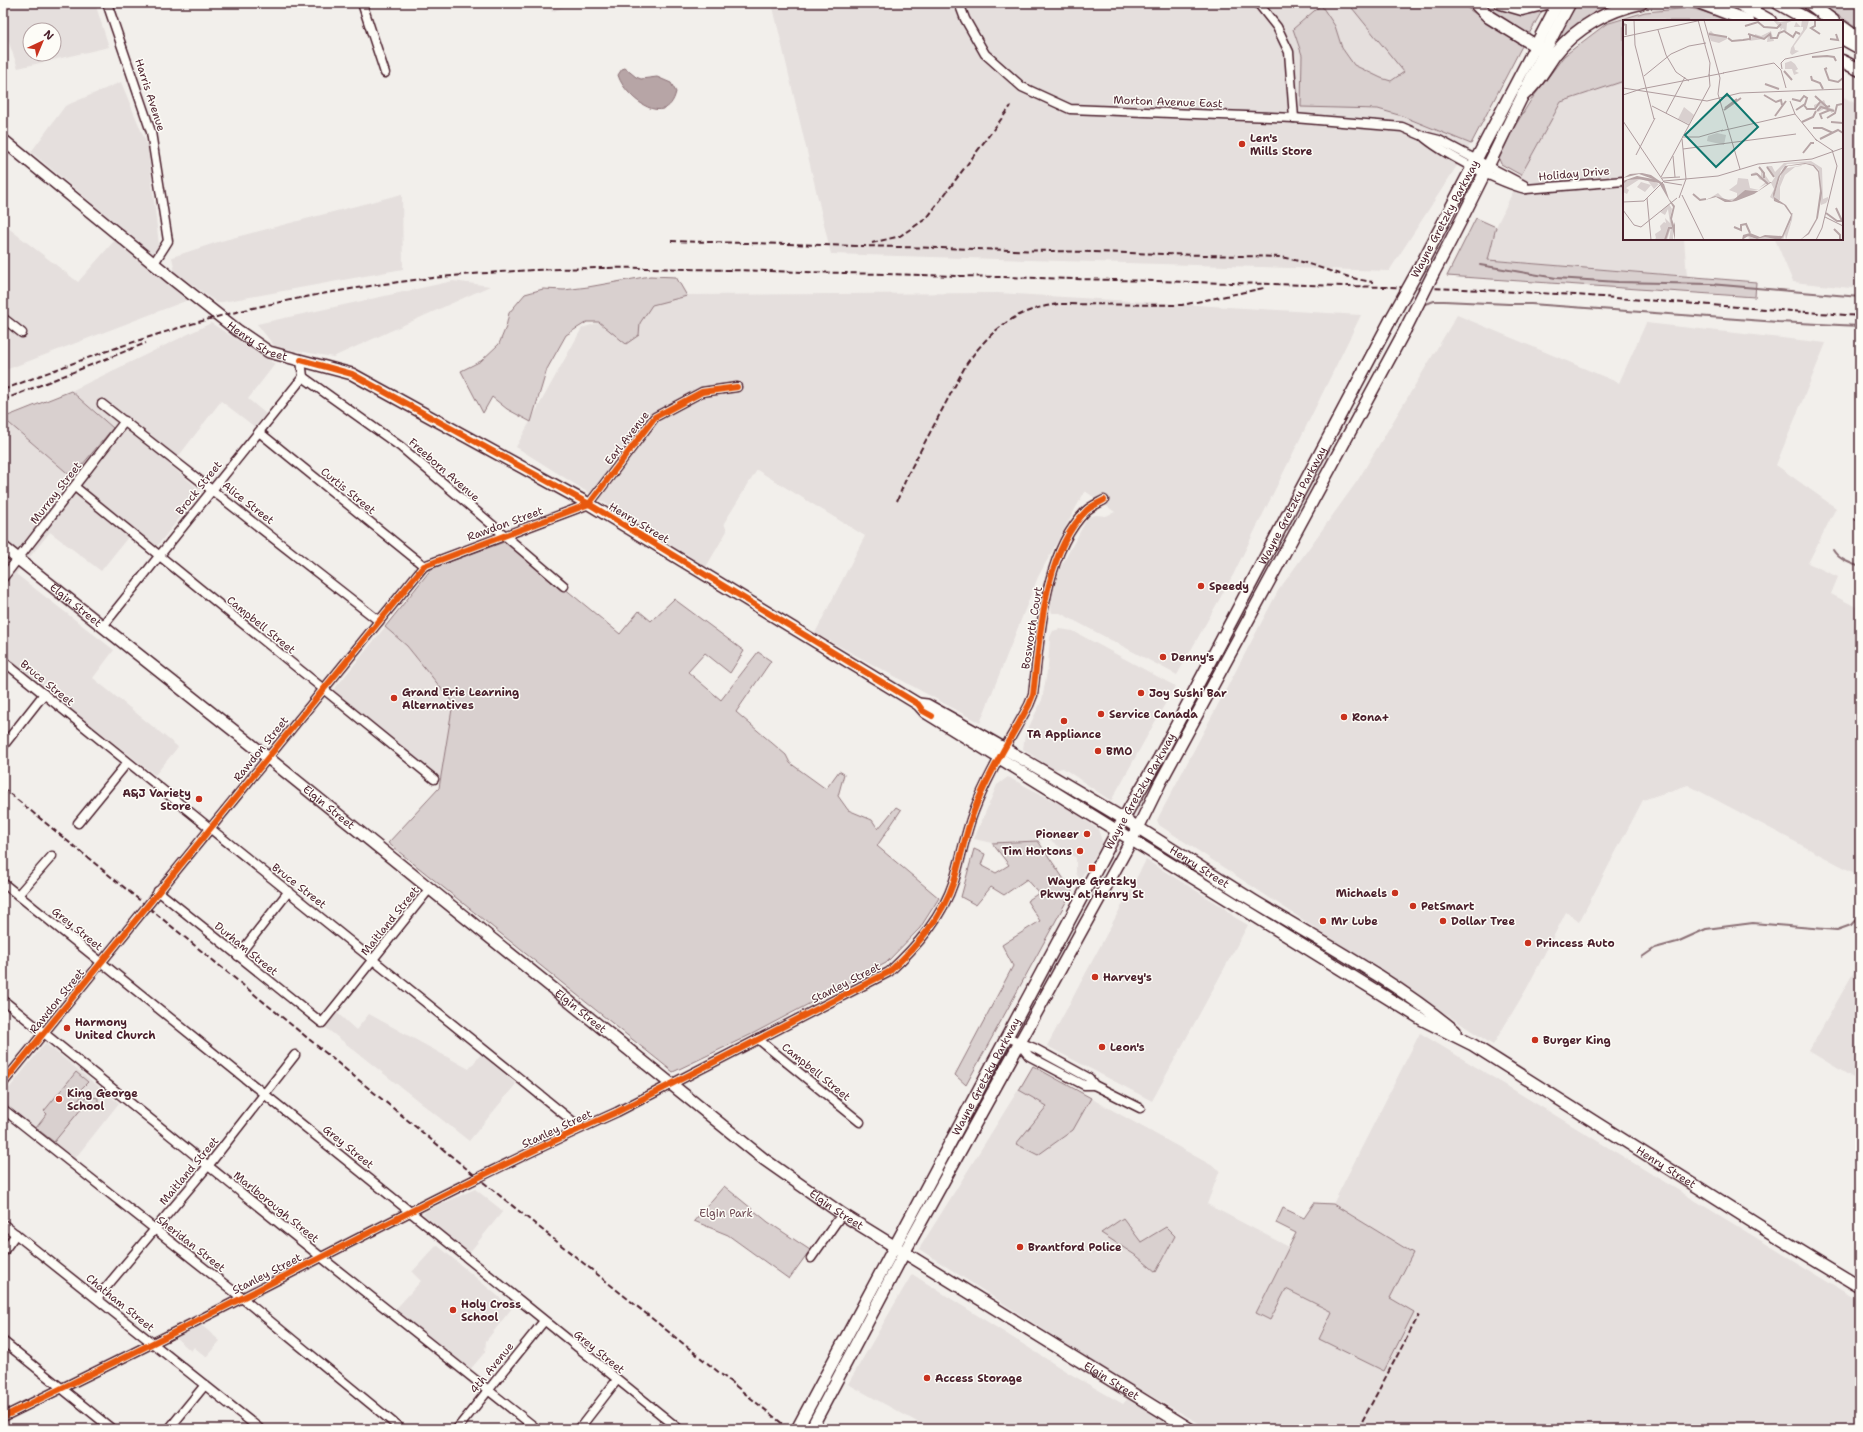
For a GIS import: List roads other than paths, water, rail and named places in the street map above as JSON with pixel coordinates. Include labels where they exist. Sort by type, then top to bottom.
[{"type":"highway","points":[[1475,3],[1489,17],[1540,48]]},
{"type":"highway","points":[[1501,3],[1522,9],[1547,3]]},
{"type":"highway","points":[[1523,95],[1532,88],[1556,53],[1583,28],[1615,11],[1642,3]]},
{"type":"highway","points":[[1701,3],[1745,20]]},
{"type":"highway","points":[[1738,3],[1768,20]]},
{"type":"highway","points":[[1778,3],[1808,20]]},
{"type":"highway","points":[[1809,3],[1832,20]]},
{"type":"highway","points":[[1843,28],[1860,40]]},
{"type":"highway","points":[[1843,39],[1860,48]]},
{"type":"highway","points":[[1844,62],[1860,70]]},
{"type":"main road","name":"Wayne Gretzky Parkway","points":[[797,1429],[1019,1043],[1138,828],[1160,783],[1404,330],[1523,95],[1558,3]]},
{"type":"main road","name":"Wayne Gretzky Parkway","points":[[812,1426],[1007,1037],[1124,819],[1166,745],[1474,163],[1540,48],[1570,3]]},
{"type":"main road","name":"Henry Street","points":[[3,140],[236,330],[269,352],[352,374],[589,504],[918,704],[923,711],[1423,1020],[1473,1045],[1761,1227],[1860,1287]]},
{"type":"main road","name":"Elgin Street","points":[[3,547],[430,888],[765,1160],[842,1214],[1190,1429]]},
{"type":"main road","name":"Henry Street","points":[[918,704],[927,705],[1005,749],[1124,819],[1253,900],[1333,947],[1430,1010],[1473,1045]]},
{"type":"street","name":"Harris Avenue","points":[[107,3],[151,132],[168,241],[154,263]]},
{"type":"street","points":[[362,3],[385,73]]},
{"type":"street","name":"Morton Avenue East","points":[[959,3],[965,19],[985,54],[1022,87],[1070,109],[1294,118],[1402,127],[1423,136],[1439,140],[1486,169]]},
{"type":"street","points":[[1258,3],[1278,27],[1289,52],[1294,118]]},
{"type":"street","name":"Holiday Drive","points":[[1486,169],[1524,185],[1526,190],[1623,181]]},
{"type":"street","points":[[3,318],[22,333]]},
{"type":"street","points":[[301,360],[303,377]]},
{"type":"street","name":"Brock Street","points":[[103,626],[303,377]]},
{"type":"street","name":"Freeborn Avenue","points":[[303,377],[401,447],[564,586]]},
{"type":"street","name":"Earl Avenue","points":[[589,504],[655,416],[702,392],[737,387]]},
{"type":"street","name":"Alice Street","points":[[102,404],[213,489],[379,620]]},
{"type":"street","name":"Murray Street","points":[[3,578],[125,421]]},
{"type":"street","name":"Curtis Street","points":[[259,432],[424,566]]},
{"type":"street","name":"Campbell Street","points":[[74,487],[434,779]]},
{"type":"street","name":"Bosworth Court","points":[[1005,749],[1030,705],[1033,695],[1042,619],[1049,586],[1059,556],[1073,528],[1087,510],[1104,500]]},
{"type":"street","name":"Rawdon Street","points":[[3,1083],[209,828],[424,566],[472,547],[505,537],[589,504]]},
{"type":"street","name":"Bruce Street","points":[[3,661],[127,763],[289,891],[581,1128]]},
{"type":"street","points":[[3,746],[44,694]]},
{"type":"street","name":"Stanley Street","points":[[3,1417],[411,1212],[581,1128],[617,1112],[889,972],[910,953],[929,930],[940,913],[954,883],[974,811],[1005,749]]},
{"type":"street","points":[[78,823],[127,763]]},
{"type":"street","points":[[18,895],[52,856]]},
{"type":"street","name":"Grey Street","points":[[3,883],[679,1429]]},
{"type":"street","name":"Maitland Street","points":[[322,1023],[430,888]]},
{"type":"street","name":"Durham Street","points":[[158,891],[322,1023]]},
{"type":"street","points":[[238,956],[289,891]]},
{"type":"street","name":"Marlborough Street","points":[[3,1000],[537,1429]]},
{"type":"street","points":[[1007,1037],[1034,1048],[1089,1078],[1094,1085],[1140,1108]]},
{"type":"street","name":"Campbell Street","points":[[758,1039],[860,1122]]},
{"type":"street","name":"Maitland Street","points":[[97,1298],[208,1166],[295,1055]]},
{"type":"street","name":"Sheridan Street","points":[[3,1109],[154,1230],[242,1298],[401,1429]]},
{"type":"street","points":[[811,1258],[842,1214]]},
{"type":"street","name":"Chatham Street","points":[[3,1224],[260,1429]]},
{"type":"street","points":[[3,1252],[16,1234]]},
{"type":"street","name":"4th Avenue","points":[[457,1429],[544,1321]]},
{"type":"street","points":[[3,1341],[112,1429]]},
{"type":"street","points":[[579,1429],[617,1380]]},
{"type":"street","points":[[169,1429],[205,1385]]},
{"type":"waterway","points":[[1854,3],[1860,6]]},
{"type":"waterway","points":[[1480,265],[1556,278],[1618,282],[1710,284],[1860,297]]},
{"type":"waterway","points":[[1426,304],[1434,301],[1531,304],[1778,322],[1860,326]]},
{"type":"waterway","points":[[1855,519],[1860,521]]},
{"type":"waterway","points":[[1833,550],[1842,559],[1860,567]]},
{"type":"waterway","points":[[1642,957],[1655,948],[1677,942],[1706,929],[1753,923],[1837,930],[1851,925],[1860,915]]},
{"type":"railway","points":[[872,243],[900,236],[927,218],[1011,106]]},
{"type":"railway","points":[[671,241],[1280,257],[1304,262],[1349,277],[1373,282]]},
{"type":"railway","points":[[3,390],[140,340],[224,315],[277,303],[383,284],[490,273],[543,270],[651,268],[1463,289],[1575,295],[1860,316]]},
{"type":"railway","points":[[897,501],[908,474],[967,363],[986,340],[1006,323],[1018,316],[1030,311],[1059,304],[1182,305],[1264,288]]},
{"type":"railway","points":[[3,400],[146,343]]},
{"type":"railway","points":[[3,788],[478,1178],[789,1429]]},
{"type":"railway","points":[[1358,1429],[1419,1315]]},
{"type":"place","name":"Len's Mills Store","points":[[1242,144]]},
{"type":"place","name":"Speedy","points":[[1201,586]]},
{"type":"place","name":"Denny's","points":[[1163,657]]},
{"type":"place","name":"Joy Sushi Bar","points":[[1141,693]]},
{"type":"place","name":"Grand Erie Learning Alternatives","points":[[394,698]]},
{"type":"place","name":"Service Canada","points":[[1101,714]]},
{"type":"place","name":"Rona+","points":[[1344,717]]},
{"type":"place","name":"TA Appliance","points":[[1064,721]]},
{"type":"place","name":"BMO","points":[[1098,751]]},
{"type":"place","name":"A&J Variety Store","points":[[199,799]]},
{"type":"place","name":"Pioneer","points":[[1087,834]]},
{"type":"place","name":"Tim Hortons","points":[[1080,851]]},
{"type":"place","name":"Wayne Gretzky Pkwy. at Henry St","points":[[1092,868]]},
{"type":"place","name":"Michaels","points":[[1395,893]]},
{"type":"place","name":"PetSmart","points":[[1413,906]]},
{"type":"place","name":"Mr Lube","points":[[1323,921]]},
{"type":"place","name":"Dollar Tree","points":[[1443,921]]},
{"type":"place","name":"Princess Auto","points":[[1528,943]]},
{"type":"place","name":"Harvey's","points":[[1095,977]]},
{"type":"place","name":"Harmony United Church","points":[[67,1028]]},
{"type":"place","name":"Burger King","points":[[1535,1040]]},
{"type":"place","name":"Leon's","points":[[1102,1047]]},
{"type":"place","name":"King George School","points":[[59,1099]]},
{"type":"place","name":"Brantford Police","points":[[1020,1247]]},
{"type":"place","name":"Holy Cross School","points":[[453,1310]]},
{"type":"place","name":"Access Storage","points":[[927,1378]]},
{"type":"park label","name":"Elgin Park","points":[[726,1213]]}]
